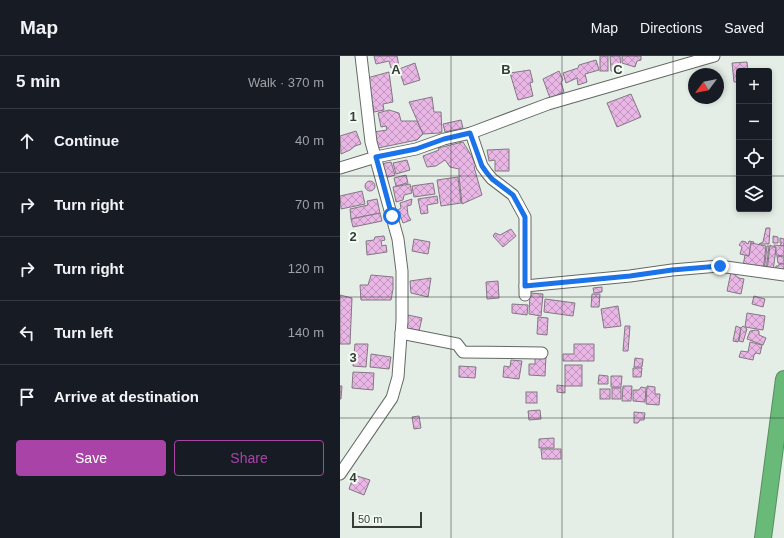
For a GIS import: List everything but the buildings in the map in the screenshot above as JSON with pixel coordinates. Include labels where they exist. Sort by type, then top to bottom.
[{"type":"highway","points":[[763,538],[784,379]]},
{"type":"street","points":[[340,474],[392,398],[398,377],[401,333],[402,271],[398,238],[371,142],[361,56]]},
{"type":"street","points":[[340,168],[376,157],[416,149],[444,139],[470,133],[548,104],[714,56]]},
{"type":"street","points":[[470,133],[482,166],[492,179],[513,195],[525,217],[525,291],[680,269],[720,266],[784,275]]},
{"type":"street","points":[[401,333],[456,344],[463,352],[542,353]]},
{"type":"route","points":[[392,216],[376,157],[416,149],[444,139],[470,133],[482,166],[492,179],[513,195],[525,217],[525,286],[630,276],[702,266],[720,266]]}]
